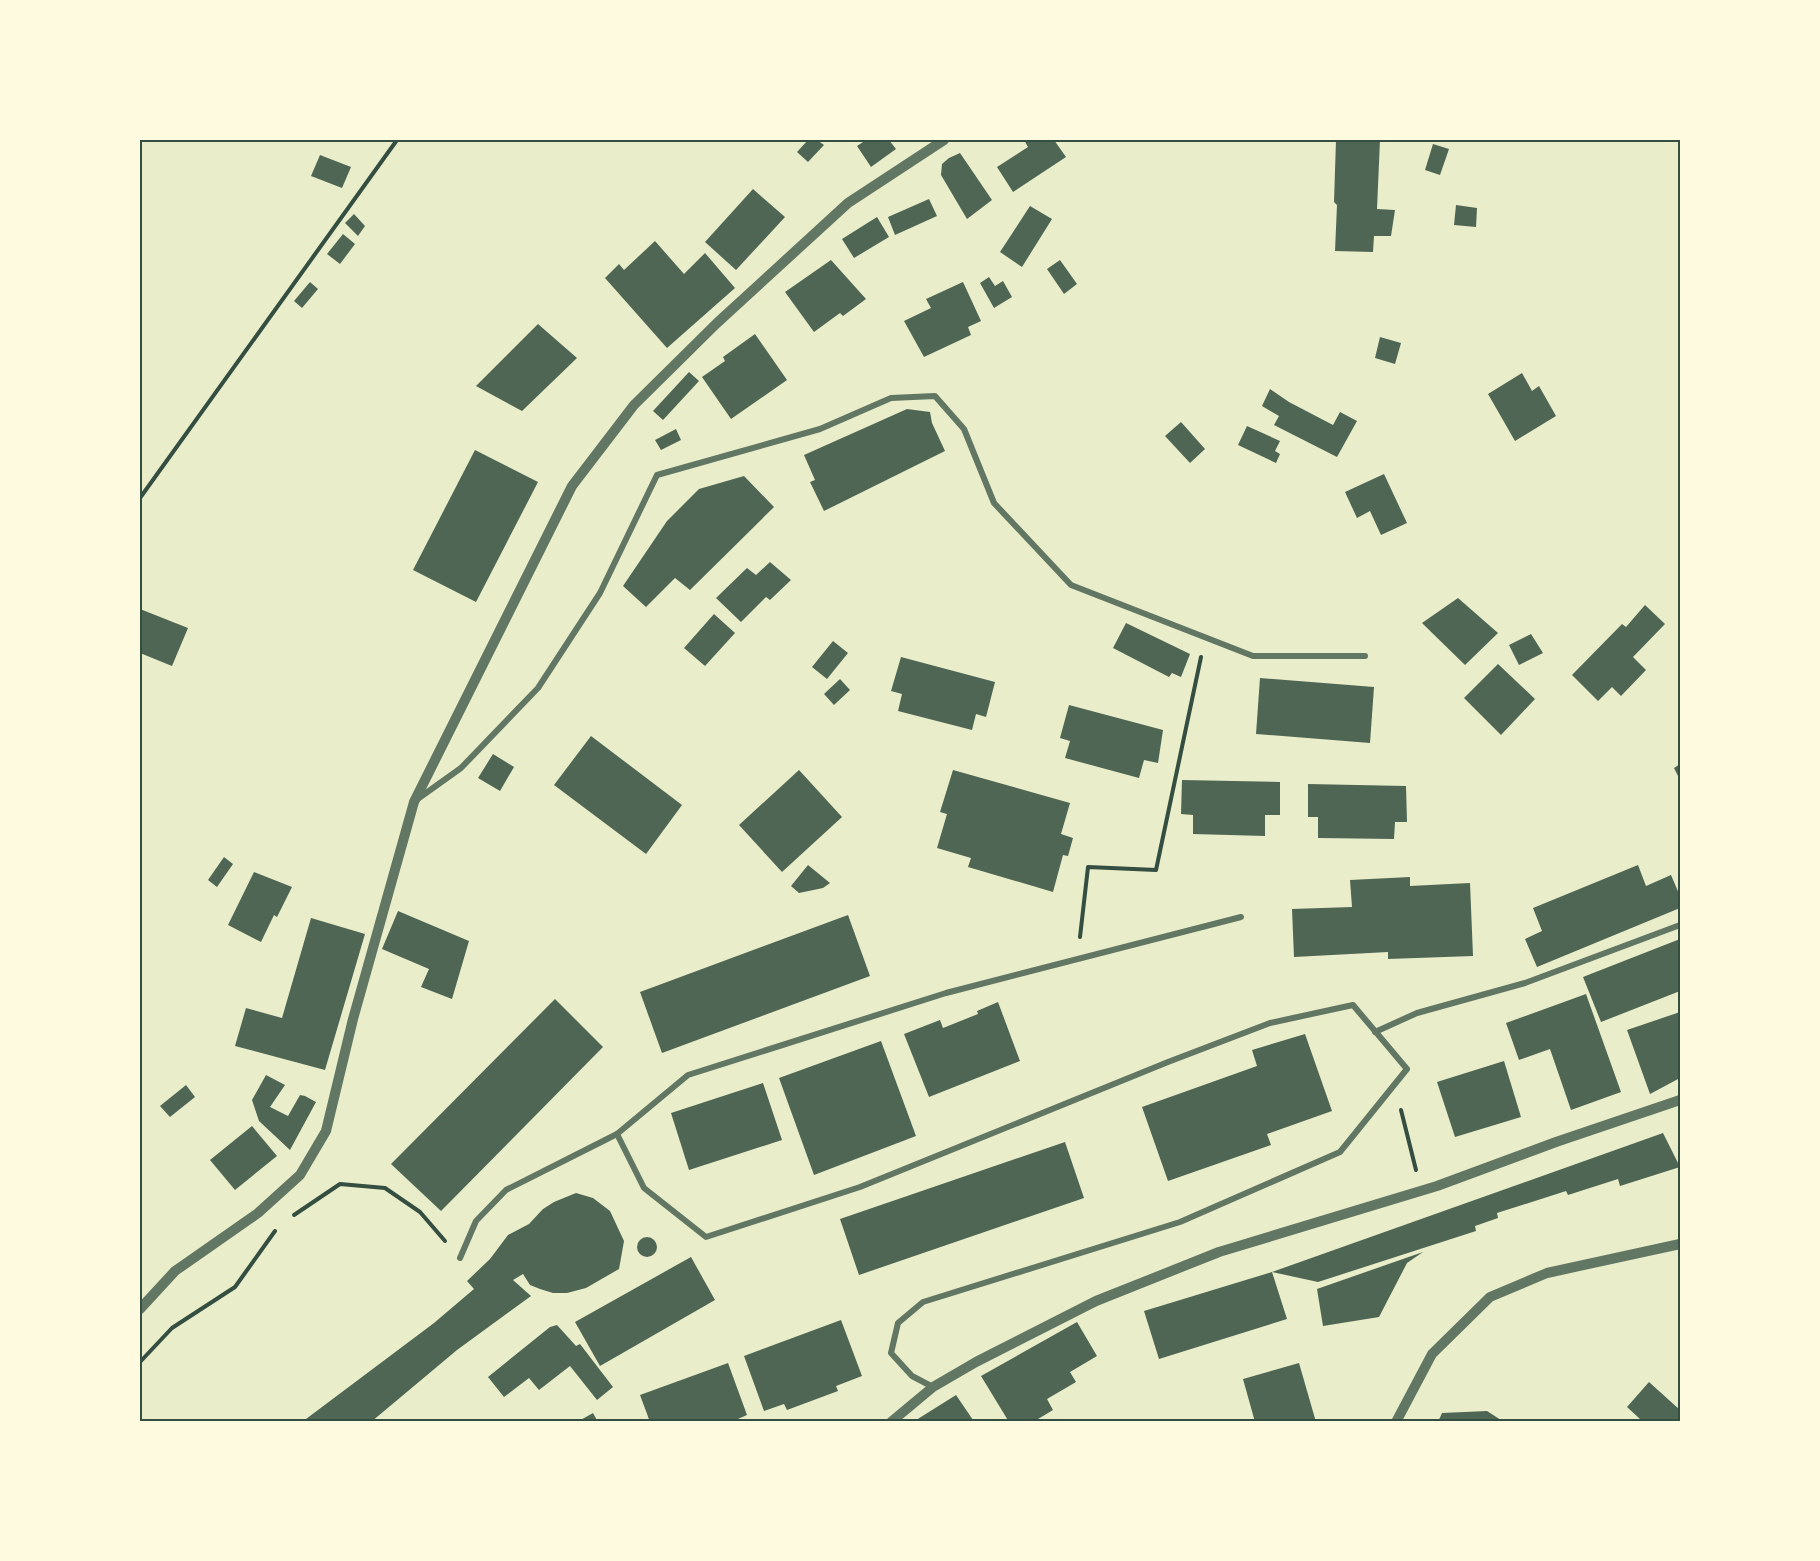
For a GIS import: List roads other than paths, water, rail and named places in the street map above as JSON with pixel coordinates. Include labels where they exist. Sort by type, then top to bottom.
[{"type":"street","points":[[140,1309],[175,1271],[258,1213],[300,1175],[326,1131],[353,1019],[414,802],[572,486],[634,405],[717,322],[848,202],[944,140]]},
{"type":"street","points":[[414,802],[461,768],[538,688],[600,592],[657,476],[820,429],[891,398],[935,396],[964,429],[994,503],[1071,585],[1252,656],[1365,656]]},
{"type":"street","points":[[460,1258],[477,1221],[506,1190],[617,1134],[688,1075],[946,993],[1241,918]]},
{"type":"street","points":[[1376,1032],[1417,1013],[1525,983],[1680,925]]},
{"type":"street","points":[[617,1134],[644,1188],[706,1237],[860,1187],[1270,1023],[1353,1005],[1407,1069],[1340,1152],[1180,1222],[923,1302],[898,1323],[891,1353],[912,1376],[933,1387]]},
{"type":"street","points":[[891,1422],[933,1387],[976,1362],[1096,1301],[1167,1272],[1219,1252],[1424,1190],[1680,1100]]},
{"type":"street","points":[[1396,1422],[1432,1354],[1490,1297],[1547,1273],[1680,1244]]}]
